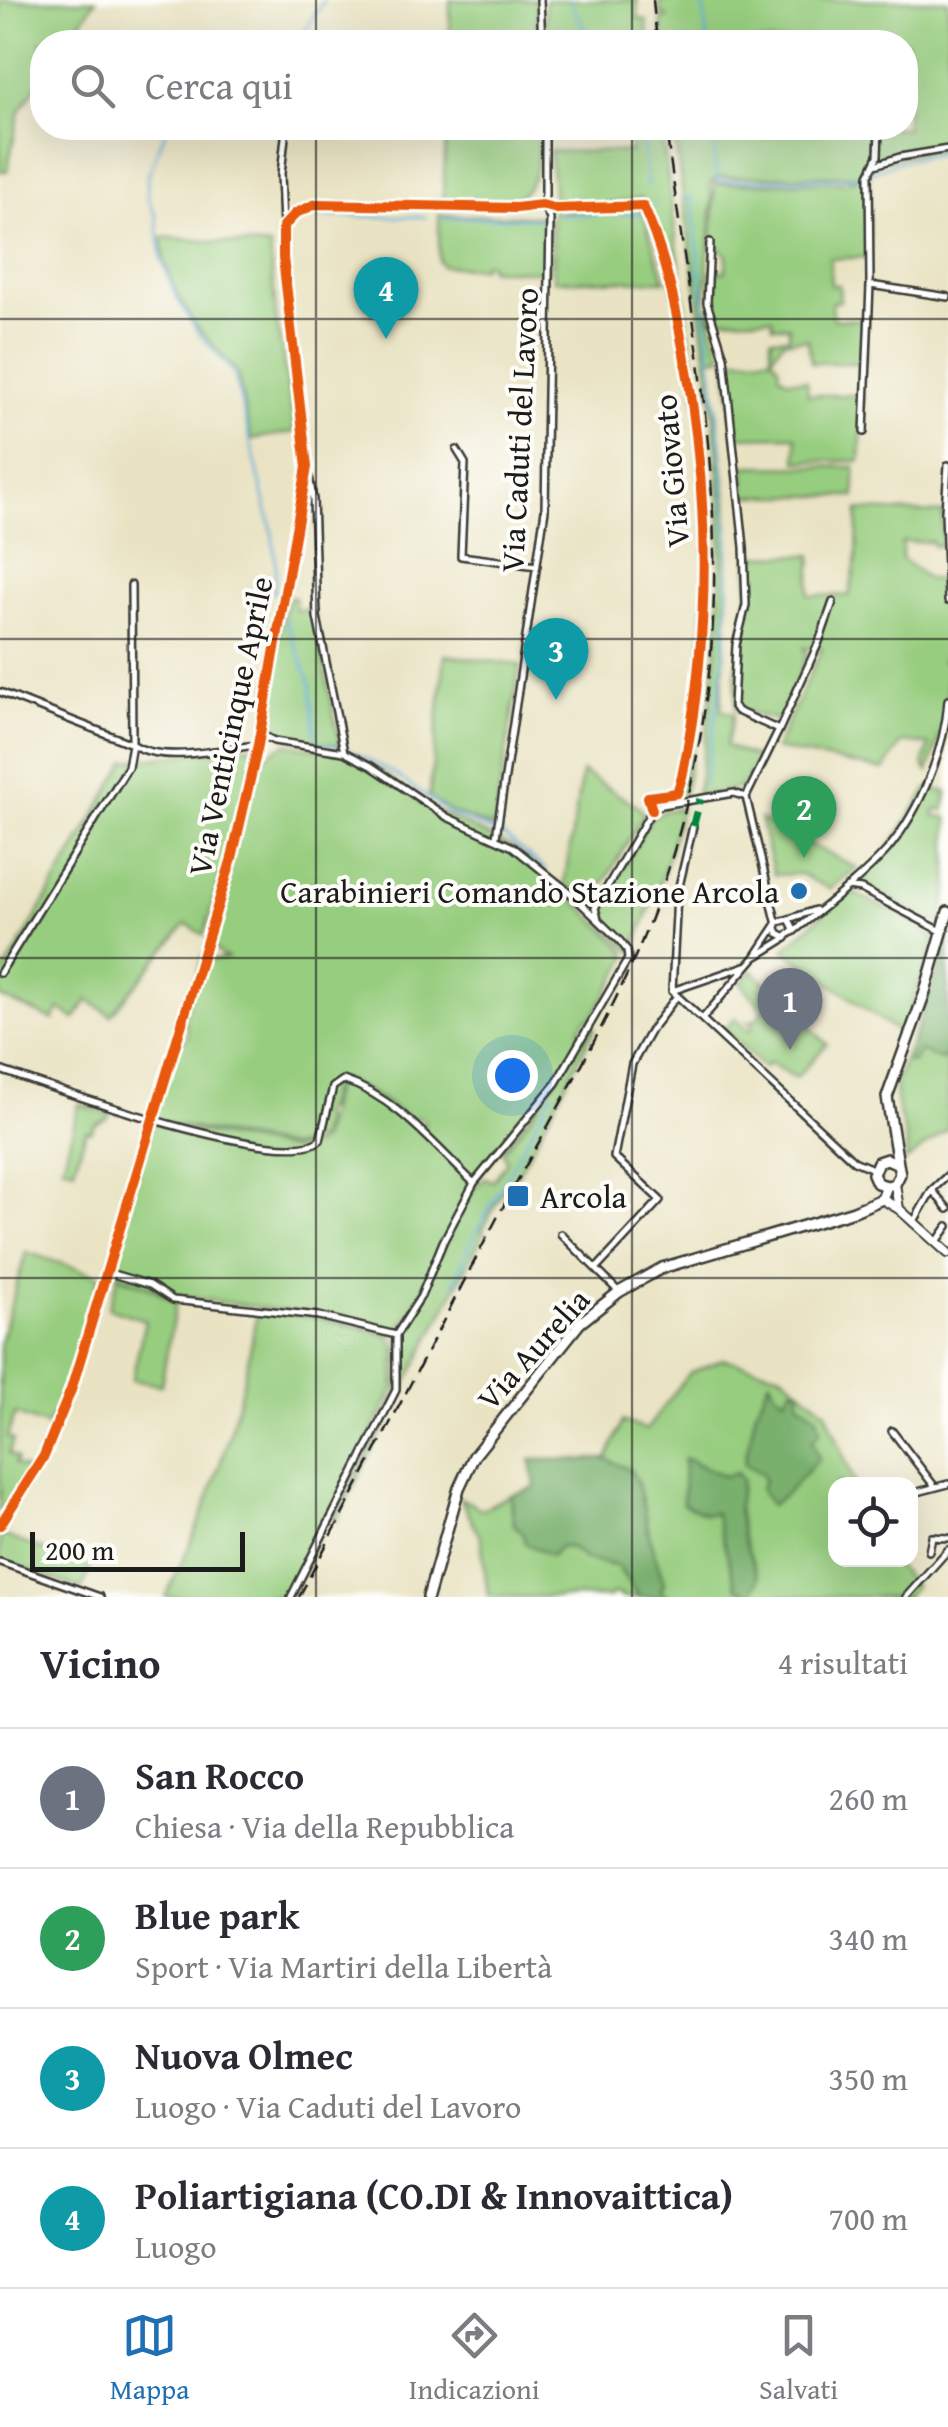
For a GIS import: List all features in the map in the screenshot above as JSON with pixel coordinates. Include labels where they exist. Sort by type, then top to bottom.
[{"type":"main road","points":[[870,1204],[900,1174],[887,1097],[924,995],[948,912]]},
{"type":"main road","points":[[888,1185],[874,1178],[891,1136]]},
{"type":"main road","points":[[880,1163],[898,1164]]},
{"type":"main road","points":[[882,1199],[888,1185]]},
{"type":"main road","name":"Via Aurelia","points":[[428,1597],[459,1488],[474,1456],[574,1330],[619,1292],[662,1268],[882,1199]]},
{"type":"street","points":[[540,0],[541,30]]},
{"type":"street","name":"Via Venticinque Aprile","points":[[0,1525],[22,1497],[62,1416],[232,858],[258,745],[307,467],[283,258],[285,140]]},
{"type":"street","name":"Via Caduti del Lavoro","points":[[497,833],[545,510],[550,336],[550,218],[542,205],[545,140]]},
{"type":"street","points":[[864,432],[870,285],[869,175],[878,156],[879,140]]},
{"type":"street","points":[[875,165],[948,149]]},
{"type":"street","points":[[283,227],[296,213],[316,204],[516,208],[542,205]]},
{"type":"street","name":"Via Giovato","points":[[542,205],[557,209],[643,206],[674,300],[692,398],[704,531],[701,654],[682,778],[677,793],[648,797],[652,810]]},
{"type":"street","points":[[710,242],[708,303],[724,356],[744,547],[746,605],[736,646],[732,705],[779,730]]},
{"type":"street","points":[[870,285],[948,297]]},
{"type":"street","points":[[456,450],[464,463],[461,556],[537,566]]},
{"type":"street","points":[[948,465],[948,601]]},
{"type":"street","points":[[307,467],[313,499],[317,617],[343,748]]},
{"type":"street","points":[[0,973],[128,766],[132,744],[131,585]]},
{"type":"street","points":[[791,934],[780,935],[776,926],[746,797],[819,642],[833,602]]},
{"type":"street","points":[[0,692],[142,750],[172,753],[258,745]]},
{"type":"street","points":[[755,957],[791,934],[886,850],[928,778],[947,720],[948,700]]},
{"type":"street","points":[[260,734],[274,741],[343,748],[448,817],[497,833],[569,892],[627,950],[624,966],[556,1083],[474,1184],[442,1242],[421,1296],[396,1335],[396,1390],[291,1597]]},
{"type":"street","points":[[598,919],[595,908],[652,810],[734,793],[746,797]]},
{"type":"street","points":[[596,1269],[660,1200],[615,1160],[632,1064],[674,994],[677,895],[693,826]]},
{"type":"street","points":[[847,887],[861,889],[945,929]]},
{"type":"street","points":[[569,892],[581,897],[604,891]]},
{"type":"street","points":[[772,902],[794,925],[791,934]]},
{"type":"street","points":[[703,1018],[776,926],[823,907]]},
{"type":"street","points":[[674,994],[748,965]]},
{"type":"street","points":[[674,994],[850,1157],[880,1163]]},
{"type":"street","points":[[0,1070],[152,1121],[292,1149],[320,1140],[333,1087],[343,1080],[358,1085],[406,1117],[474,1184]]},
{"type":"street","points":[[850,1157],[880,1163]]},
{"type":"street","points":[[912,1222],[932,1190],[948,1175]]},
{"type":"street","points":[[888,1185],[899,1209]]},
{"type":"street","points":[[932,1190],[948,1209]]},
{"type":"street","points":[[882,1199],[899,1209],[948,1253]]},
{"type":"street","points":[[936,1243],[948,1226]]},
{"type":"street","points":[[561,1234],[619,1292]]},
{"type":"street","points":[[106,1272],[150,1285],[173,1300],[320,1316],[396,1335]]},
{"type":"street","points":[[892,1431],[935,1487]]},
{"type":"street","points":[[918,1492],[948,1484]]},
{"type":"street","points":[[930,1552],[932,1537],[948,1538]]},
{"type":"street","points":[[906,1597],[948,1550]]},
{"type":"street","points":[[0,1562],[100,1597]]},
{"type":"green space","points":[[0,0],[96,0],[75,30],[30,30],[30,96],[20,111],[7,171],[0,171]]},
{"type":"green space","points":[[450,0],[536,0],[537,30],[450,30]]},
{"type":"green space","points":[[545,0],[637,0],[638,19],[646,20],[647,30],[546,30]]},
{"type":"green space","points":[[660,0],[948,0],[948,147],[874,161],[863,173],[852,176],[718,177],[710,184],[705,303],[722,356],[711,358],[727,501],[728,591],[721,710],[734,714],[726,746],[760,759],[740,788],[696,797],[718,636],[719,487],[710,384],[676,140],[918,140],[918,30],[662,30],[661,19],[667,18],[660,14]]},
{"type":"green space","points":[[446,140],[539,140],[534,174],[528,188],[518,196],[488,203],[443,202]]},
{"type":"green space","points":[[630,140],[663,140],[707,468],[711,532],[704,685],[683,798],[654,805],[651,798],[678,794],[701,647],[705,493],[698,416],[686,341],[667,268],[641,198],[554,206],[550,151],[631,152]]},
{"type":"green space","points":[[869,175],[869,257],[830,259],[831,285],[839,285],[840,301],[832,302],[833,319],[865,320],[865,363],[811,363],[808,339],[783,341],[772,357],[780,367],[779,374],[788,380],[807,380],[808,395],[863,395],[860,461],[797,461],[796,436],[736,437],[726,359],[771,357],[771,338],[789,337],[789,326],[773,326],[772,318],[712,319],[711,271],[725,272],[727,256],[720,248],[712,248],[715,184],[847,182]]},
{"type":"green space","points":[[637,207],[642,211],[665,281],[554,280],[552,212]]},
{"type":"green space","points":[[439,215],[545,216],[548,272],[489,269],[490,264],[483,263],[482,268],[442,266]]},
{"type":"green space","points":[[162,237],[270,247],[276,316],[295,432],[251,439],[237,372],[195,325],[178,296],[164,260]]},
{"type":"green space","points":[[745,466],[855,467],[855,496],[745,496]]},
{"type":"green space","points":[[858,510],[943,513],[942,546],[902,542],[902,559],[928,579],[945,580],[945,720],[928,772],[923,765],[929,745],[902,742],[884,770],[775,749],[822,649],[804,648],[807,654],[780,721],[736,709],[736,672],[748,604],[749,556],[812,555],[809,595],[849,596],[857,557]]},
{"type":"green space","points":[[289,597],[295,597],[296,611],[313,609],[340,745],[288,738],[269,719],[270,674]]},
{"type":"green space","points":[[445,655],[520,665],[494,828],[449,811],[429,798]]},
{"type":"green space","points":[[286,744],[343,753],[383,773],[430,808],[513,848],[568,893],[626,951],[627,959],[593,1017],[585,1020],[580,1029],[582,1037],[555,1082],[474,1182],[424,1133],[424,1121],[418,1117],[412,1120],[343,1079],[332,1086],[326,1109],[321,1113],[319,1139],[292,1148],[153,1120],[177,1040],[188,1036],[184,1017],[203,956],[213,960],[229,958],[208,941],[255,761]]},
{"type":"green space","points":[[258,745],[204,935],[186,924],[111,1015],[88,1000],[75,1019],[59,1009],[53,1020],[0,997],[0,979],[126,761]]},
{"type":"green space","points":[[582,772],[644,814],[604,883],[584,891],[564,884]]},
{"type":"green space","points":[[928,788],[947,792],[944,810],[936,809],[934,815],[948,818],[948,891],[939,924],[857,882],[883,856]]},
{"type":"green space","points":[[681,808],[663,875],[632,952],[602,921],[599,910],[651,818]]},
{"type":"green space","points":[[760,819],[857,868],[830,889],[800,874],[774,875]]},
{"type":"green space","points":[[854,893],[921,926],[933,936],[934,943],[902,1035],[784,950],[842,896]]},
{"type":"green space","points":[[948,928],[948,1046],[941,1060],[920,1051],[912,1063],[905,1060],[936,975]]},
{"type":"green space","points":[[752,970],[827,1044],[796,1078],[769,1063],[764,1068],[724,1030],[735,1018],[749,1031],[753,1027],[748,1021],[754,1021],[764,1010],[741,983]]},
{"type":"green space","points":[[591,1026],[595,1028],[514,1182],[509,1180],[482,1231],[336,1521],[333,1519],[398,1393],[399,1336],[417,1308],[444,1243],[474,1188],[485,1178],[493,1181],[507,1162],[503,1151],[531,1117]]},
{"type":"green space","points":[[948,1046],[948,1129],[906,1161],[905,1134],[896,1099],[898,1074],[905,1060],[916,1058],[920,1051],[943,1060]]},
{"type":"green space","points":[[343,1081],[397,1111],[473,1184],[420,1296],[396,1334],[320,1315],[174,1296],[108,1271],[152,1122],[291,1150],[315,1145],[321,1140],[334,1088]]},
{"type":"green space","points":[[79,1104],[110,1114],[91,1132],[86,1131],[74,1169],[63,1166]]},
{"type":"green space","points":[[26,1252],[100,1276],[61,1403],[47,1426],[15,1414],[7,1437],[13,1440],[9,1454],[17,1458],[15,1464],[31,1472],[0,1519],[0,1343]]},
{"type":"green space","points":[[118,1277],[149,1287],[176,1303],[161,1385],[132,1380],[145,1320],[108,1308]]},
{"type":"green space","points":[[257,1311],[319,1318],[390,1336],[395,1347],[394,1389],[288,1597],[165,1597],[197,1528],[222,1458]]},
{"type":"green space","points":[[723,1359],[782,1374],[826,1411],[852,1477],[828,1477],[828,1567],[897,1567],[915,1586],[906,1597],[669,1597],[661,1591],[664,1582],[638,1484],[631,1471],[607,1459],[623,1421],[646,1430],[689,1373]]},
{"type":"green space","points":[[770,1380],[775,1392],[785,1398],[793,1387],[800,1391],[798,1401],[816,1415],[821,1430],[812,1441],[819,1458],[771,1505],[760,1489],[762,1474],[744,1464],[756,1411]]},
{"type":"green space","points":[[684,1458],[724,1476],[737,1473],[742,1480],[738,1506],[742,1535],[759,1578],[752,1594],[737,1588],[715,1513],[706,1514],[683,1504]]},
{"type":"green space","points":[[607,1459],[631,1471],[638,1484],[664,1582],[661,1591],[669,1597],[639,1597],[617,1566],[586,1560],[570,1547],[559,1547],[551,1556],[525,1543],[522,1532],[514,1525],[511,1495],[535,1488],[531,1460]]},
{"type":"green space","points":[[511,1495],[512,1513],[553,1551],[570,1547],[586,1560],[617,1566],[639,1597],[488,1597],[481,1539],[460,1498],[482,1509]]},
{"type":"green space","points":[[0,1534],[91,1568],[82,1589],[0,1560]]},
{"type":"waterway","points":[[305,30],[324,0]]},
{"type":"waterway","points":[[569,0],[585,30]]},
{"type":"waterway","points":[[703,0],[706,30]]},
{"type":"waterway","points":[[162,140],[147,178],[162,260],[176,297],[199,334],[234,373],[272,531],[274,594]]},
{"type":"waterway","points":[[642,140],[647,186]]},
{"type":"waterway","points":[[714,140],[719,181],[856,178],[897,162],[948,152]]},
{"type":"waterway","points":[[682,199],[691,198],[695,223],[721,451],[727,543],[726,638],[704,786]]},
{"type":"waterway","points":[[559,215],[641,214]]},
{"type":"waterway","points":[[317,216],[426,217]]},
{"type":"waterway","points":[[443,218],[543,218]]},
{"type":"waterway","points":[[285,619],[311,685],[316,743],[344,747],[393,773],[449,813],[504,836],[546,870]]},
{"type":"waterway","points":[[454,1284],[469,1246],[553,1092]]},
{"type":"railway","points":[[653,0],[656,30]]},
{"type":"railway","points":[[299,1597],[613,1004],[653,913],[686,807],[708,682],[714,558],[707,435],[668,140]]},
{"type":"marked path","points":[[693,826],[700,799]]},
{"type":"cycle path","points":[[0,1525],[44,1456],[71,1390],[232,858],[258,745],[307,467],[283,258],[283,227],[296,213],[316,204],[516,208],[542,205],[557,209],[643,206],[668,278],[684,353],[699,459],[704,565],[698,672],[682,777],[677,793],[648,797],[652,810]]},
{"type":"place","name":"Poliartigiana (CO.DI & Innovaittica)","points":[[386,339]]},
{"type":"place","name":"Nuova Olmec","points":[[556,700]]},
{"type":"place","name":"Blue park","points":[[804,858]]},
{"type":"place","name":"Carabinieri Comando Stazione Arcola","points":[[799,891]]},
{"type":"place","name":"San Rocco","points":[[790,1050]]},
{"type":"place","name":"Arcola","points":[[518,1196]]}]
